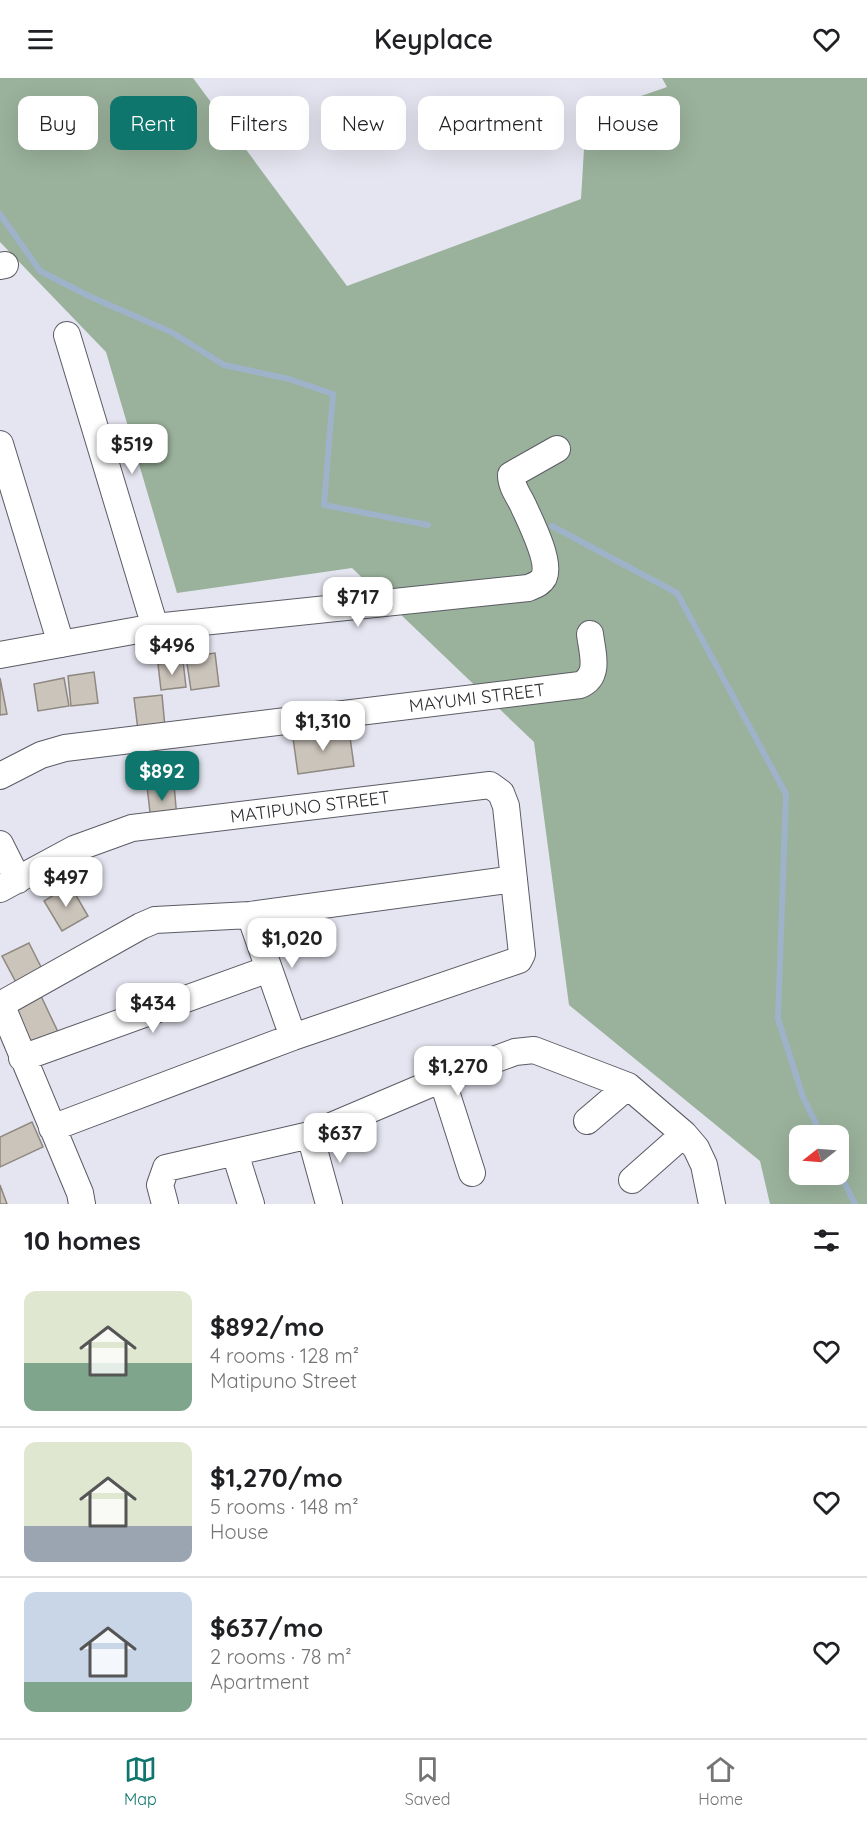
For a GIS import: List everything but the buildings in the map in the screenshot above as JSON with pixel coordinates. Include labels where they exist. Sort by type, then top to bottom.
[{"type":"street","points":[[67,335],[156,627]]},
{"type":"street","points":[[0,444],[61,644]]},
{"type":"street","points":[[0,655],[156,627],[528,588],[538,584],[544,576],[545,561],[511,482],[511,475],[557,449]]},
{"type":"street","name":"MAYUMI STREET","points":[[0,776],[41,755],[65,748],[580,685],[589,681],[594,664],[590,634]]},
{"type":"street","name":"MATIPUNO STREET","points":[[9,884],[74,849],[132,828],[490,785],[501,793],[506,806],[514,879]]},
{"type":"street","points":[[0,844],[9,884]]},
{"type":"street","points":[[52,1128],[293,1037],[514,963],[522,954],[514,879],[250,915],[155,920],[1,1004],[22,1058],[52,1128],[80,1193],[82,1204]]},
{"type":"street","points":[[250,915],[293,1037]]},
{"type":"street","points":[[22,1058],[269,969]]},
{"type":"street","points":[[165,1204],[160,1185],[161,1176],[166,1168],[310,1135],[442,1079],[515,1052],[534,1050],[628,1086],[684,1134],[696,1148],[704,1165],[712,1204]]},
{"type":"street","points":[[442,1079],[472,1173]]},
{"type":"street","points":[[587,1121],[628,1086]]},
{"type":"street","points":[[632,1180],[684,1134]]},
{"type":"street","points":[[310,1135],[329,1204]]},
{"type":"street","points":[[235,1153],[251,1204]]},
{"type":"green space","points":[[0,78],[193,78],[209,100],[209,150],[246,150],[347,286],[581,199],[584,150],[680,150],[680,96],[641,96],[667,87],[662,78],[867,78],[867,1204],[770,1204],[760,1161],[569,1005],[534,742],[352,568],[177,593],[106,352],[0,242]]},
{"type":"waterway","points":[[0,214],[40,271],[89,296],[173,333],[224,365],[289,379],[333,394],[324,505],[428,525]]},
{"type":"waterway","points":[[552,526],[677,593],[786,794],[778,1019],[803,1097],[817,1125]]},
{"type":"waterway","points":[[846,1185],[855,1204]]}]
